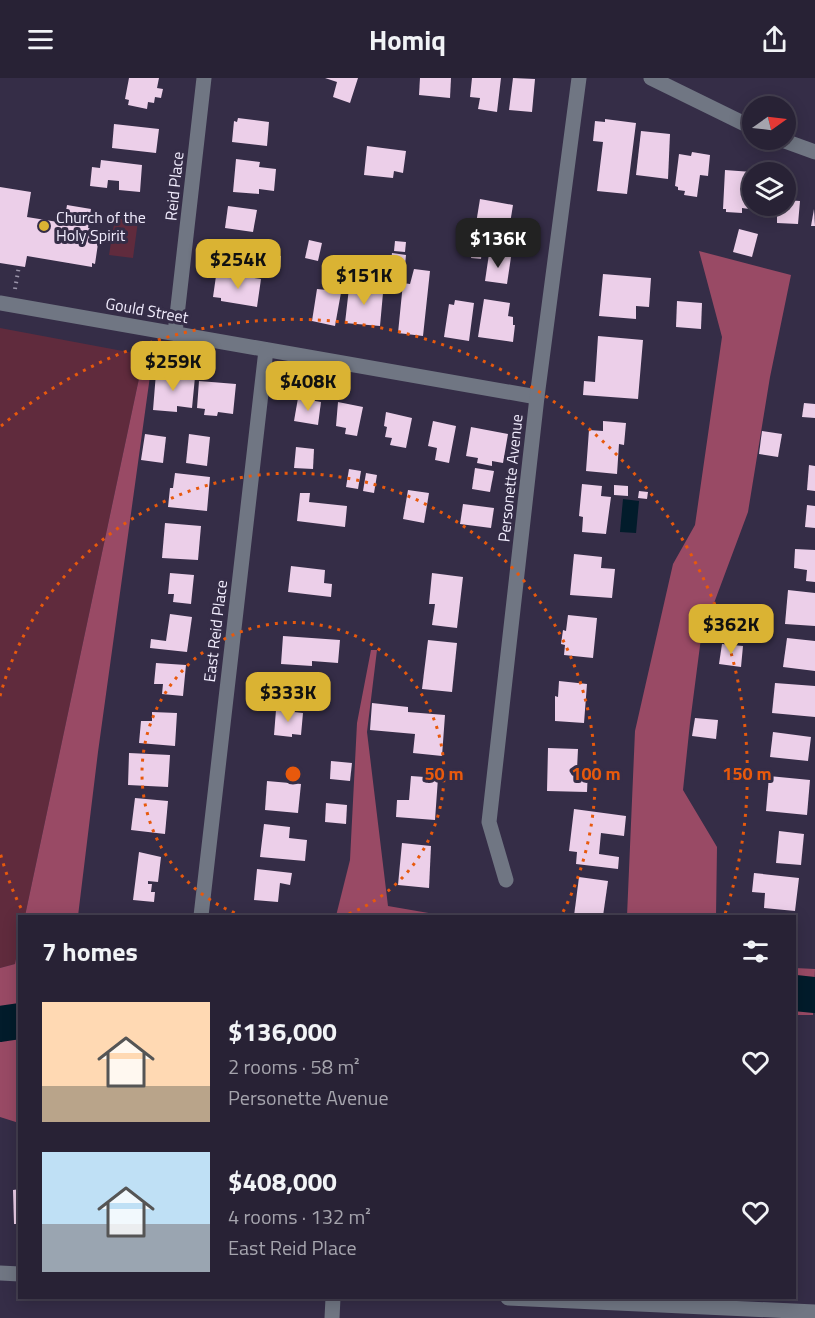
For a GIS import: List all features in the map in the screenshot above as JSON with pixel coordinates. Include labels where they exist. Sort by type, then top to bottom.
[{"type":"street","name":"Reid Place","points":[[176,333],[204,78]]},
{"type":"street","name":"Personette Avenue","points":[[506,880],[489,822],[537,397],[579,78]]},
{"type":"street","points":[[651,78],[742,123]]},
{"type":"street","points":[[796,145],[815,152]]},
{"type":"street","name":"Gould Street","points":[[6,304],[537,397]]},
{"type":"street","name":"East Reid Place","points":[[201,915],[266,350]]},
{"type":"street","points":[[0,1273],[18,1274]]},
{"type":"street","points":[[332,1318],[333,1299]]},
{"type":"street","points":[[530,1299],[815,1312]]},
{"type":"path","points":[[6,304],[19,266]]},
{"type":"shaded area","points":[[115,218],[138,221],[133,258],[109,255]]},
{"type":"shaded area","points":[[699,251],[791,275],[770,377],[748,512],[701,638],[690,723],[683,790],[717,847],[716,915],[627,915],[635,731],[673,564],[695,525],[722,337]]},
{"type":"shaded area","points":[[0,328],[144,355],[25,915],[18,915],[18,949],[15,964],[0,968]]},
{"type":"shaded area","points":[[144,355],[150,376],[98,752],[78,915],[25,915]]},
{"type":"shaded area","points":[[371,650],[377,650],[367,732],[388,906],[440,915],[336,915],[350,860],[357,723]]},
{"type":"shaded area","points":[[18,949],[18,1123],[0,1117],[0,968],[15,964]]},
{"type":"shaded area","points":[[796,968],[815,969],[813,1015],[796,1015]]},
{"type":"water","points":[[623,499],[639,501],[636,533],[620,532]]},
{"type":"building","points":[[129,78],[159,78],[157,88],[163,89],[161,98],[155,97],[154,103],[148,102],[147,109],[128,105],[129,100],[125,99]]},
{"type":"building","points":[[325,78],[358,78],[350,103],[333,97],[337,82]]},
{"type":"building","points":[[420,78],[451,78],[450,98],[419,95]]},
{"type":"building","points":[[472,78],[501,78],[497,112],[478,109],[480,98],[470,97]]},
{"type":"building","points":[[513,78],[535,79],[532,112],[509,110]]},
{"type":"building","points":[[238,118],[269,122],[267,146],[232,142],[234,121],[237,122]]},
{"type":"building","points":[[605,119],[636,123],[627,194],[597,191],[603,142],[593,141],[595,121],[605,122]]},
{"type":"building","points":[[114,124],[159,129],[156,153],[112,148]]},
{"type":"building","points":[[641,131],[670,134],[668,179],[636,175]]},
{"type":"building","points":[[367,146],[406,151],[403,173],[394,171],[393,178],[364,175]]},
{"type":"building","points":[[692,152],[710,155],[708,176],[700,175],[697,197],[684,195],[685,191],[678,190],[675,186],[679,154],[691,156]]},
{"type":"building","points":[[236,159],[260,162],[259,167],[276,169],[274,191],[259,189],[259,194],[233,192]]},
{"type":"building","points":[[101,160],[142,165],[140,192],[119,190],[119,181],[108,180],[107,188],[90,186],[92,167],[100,168]]},
{"type":"building","points":[[725,170],[742,171],[742,213],[726,212],[726,209],[723,209]]},
{"type":"building","name":"Church of the Holy Spirit","points":[[0,187],[31,192],[27,217],[64,223],[67,205],[91,209],[88,228],[100,230],[95,264],[92,263],[92,267],[27,256],[25,267],[0,263]]},
{"type":"building","points":[[480,199],[513,205],[507,242],[474,236]]},
{"type":"building","points":[[796,201],[800,201],[798,224],[777,223],[777,216],[796,216]]},
{"type":"building","points":[[228,206],[257,210],[253,232],[225,228]]},
{"type":"building","points":[[814,209],[815,226],[811,226]]},
{"type":"building","points":[[739,229],[758,234],[752,257],[733,252]]},
{"type":"building","points":[[309,240],[322,243],[318,261],[305,258]]},
{"type":"building","points":[[395,241],[406,242],[405,252],[394,251]]},
{"type":"building","points":[[472,249],[482,250],[481,259],[471,258]]},
{"type":"building","points":[[392,253],[406,255],[404,275],[390,273]]},
{"type":"building","points":[[489,254],[511,257],[507,284],[485,281]]},
{"type":"building","points":[[269,255],[281,256],[280,268],[268,266]]},
{"type":"building","points":[[414,269],[430,271],[423,336],[398,333],[403,283],[410,284]]},
{"type":"building","points":[[226,274],[261,279],[257,307],[221,301],[221,298],[213,297],[216,276],[225,277]]},
{"type":"building","points":[[603,274],[651,278],[649,307],[636,306],[636,319],[599,316]]},
{"type":"building","points":[[355,284],[374,286],[373,292],[383,293],[380,326],[345,323],[349,288],[355,289]]},
{"type":"building","points":[[328,285],[342,287],[335,326],[312,321],[317,289],[327,290]]},
{"type":"building","points":[[484,299],[510,303],[508,316],[513,317],[513,325],[515,325],[513,342],[478,337]]},
{"type":"building","points":[[455,300],[474,303],[469,341],[444,337],[449,304],[454,305]]},
{"type":"building","points":[[677,301],[702,303],[701,329],[676,327]]},
{"type":"building","points":[[598,336],[643,340],[638,399],[583,395],[584,381],[595,382]]},
{"type":"building","points":[[156,373],[195,377],[192,408],[177,406],[177,412],[153,410]]},
{"type":"building","points":[[199,381],[236,384],[233,414],[218,412],[217,416],[204,415],[205,409],[197,408]]},
{"type":"building","points":[[298,398],[321,402],[318,425],[294,421]]},
{"type":"building","points":[[338,402],[363,407],[357,436],[345,434],[346,428],[336,426]]},
{"type":"building","points":[[804,403],[815,404],[815,418],[802,417]]},
{"type":"building","points":[[386,412],[412,418],[406,448],[390,445],[392,438],[385,437]]},
{"type":"building","points":[[433,421],[456,426],[449,463],[435,460],[437,448],[428,446]]},
{"type":"building","points":[[603,421],[626,423],[624,445],[619,444],[617,474],[586,471],[589,430],[603,431]]},
{"type":"building","points":[[471,427],[508,434],[503,463],[492,461],[492,466],[477,463],[478,458],[466,456]]},
{"type":"building","points":[[762,431],[782,434],[778,457],[759,454]]},
{"type":"building","points":[[145,434],[166,437],[163,463],[141,460]]},
{"type":"building","points":[[189,434],[210,437],[207,466],[186,463]]},
{"type":"building","points":[[296,447],[314,449],[313,469],[294,468]]},
{"type":"building","points":[[809,465],[815,466],[815,491],[807,490]]},
{"type":"building","points":[[475,468],[494,471],[490,492],[472,489]]},
{"type":"building","points":[[349,469],[361,471],[358,489],[346,487]]},
{"type":"building","points":[[175,473],[210,477],[207,511],[168,507],[170,488],[173,488]]},
{"type":"building","points":[[366,473],[377,475],[374,493],[363,491]]},
{"type":"building","points":[[582,484],[602,486],[601,496],[611,497],[606,534],[582,532],[583,517],[579,516]]},
{"type":"building","points":[[614,485],[628,486],[628,496],[614,495]]},
{"type":"building","points":[[408,490],[429,493],[424,523],[403,519]]},
{"type":"building","points":[[639,491],[648,492],[647,499],[638,498]]},
{"type":"building","points":[[300,493],[310,493],[309,502],[347,506],[345,527],[297,521]]},
{"type":"building","points":[[463,504],[494,508],[491,528],[460,524]]},
{"type":"building","points":[[807,505],[815,506],[815,528],[805,527]]},
{"type":"building","points":[[165,523],[201,526],[198,560],[162,558]]},
{"type":"building","points":[[795,549],[815,550],[815,582],[806,581],[807,570],[794,568]]},
{"type":"building","points":[[574,554],[602,557],[601,568],[615,569],[612,598],[570,595]]},
{"type":"building","points":[[291,566],[325,570],[324,583],[332,584],[331,597],[288,592]]},
{"type":"building","points":[[170,573],[194,575],[191,604],[173,602],[174,594],[168,594]]},
{"type":"building","points":[[432,573],[463,577],[457,628],[432,625],[435,604],[429,604]]},
{"type":"building","points":[[788,590],[815,593],[815,626],[785,624]]},
{"type":"building","points":[[170,614],[192,617],[187,652],[150,648],[151,639],[166,641]]},
{"type":"building","points":[[568,615],[597,618],[593,658],[564,655],[565,645],[561,644],[563,630],[566,631]]},
{"type":"building","points":[[283,636],[340,640],[338,663],[312,661],[312,666],[281,664]]},
{"type":"building","points":[[787,638],[815,641],[815,671],[783,667]]},
{"type":"building","points":[[428,640],[457,643],[452,692],[422,689]]},
{"type":"building","points":[[722,644],[743,646],[741,667],[719,664]]},
{"type":"building","points":[[156,663],[186,665],[183,696],[162,694],[163,684],[154,684]]},
{"type":"building","points":[[559,681],[587,684],[584,723],[555,721],[555,696],[558,697]]},
{"type":"building","points":[[775,683],[815,686],[815,717],[772,713]]},
{"type":"building","points":[[372,703],[408,707],[408,712],[445,715],[442,756],[413,753],[415,734],[370,730]]},
{"type":"building","points":[[276,710],[303,713],[301,735],[292,734],[292,737],[274,735]]},
{"type":"building","points":[[152,712],[177,713],[175,746],[139,743],[141,721],[152,721]]},
{"type":"building","points":[[695,718],[718,720],[716,739],[692,736]]},
{"type":"building","points":[[773,732],[811,737],[808,761],[770,757]]},
{"type":"building","points":[[548,748],[578,749],[577,769],[588,769],[587,792],[547,791]]},
{"type":"building","points":[[129,753],[170,755],[168,787],[128,785]]},
{"type":"building","points":[[331,761],[352,763],[350,781],[330,779]]},
{"type":"building","points":[[411,776],[438,778],[435,820],[396,817],[397,800],[409,800]]},
{"type":"building","points":[[769,776],[810,780],[807,815],[766,811]]},
{"type":"building","points":[[267,781],[301,784],[298,813],[265,810]]},
{"type":"building","points":[[135,798],[168,801],[165,834],[131,830]]},
{"type":"building","points":[[326,803],[347,805],[346,824],[325,822]]},
{"type":"building","points":[[574,809],[626,816],[624,836],[601,833],[599,854],[619,857],[618,869],[576,864],[577,852],[569,851]]},
{"type":"building","points":[[264,824],[290,827],[289,838],[307,840],[305,861],[260,857]]},
{"type":"building","points":[[779,831],[804,834],[801,865],[776,863]]},
{"type":"building","points":[[402,843],[431,846],[429,888],[398,885]]},
{"type":"building","points":[[139,852],[161,857],[158,882],[148,881],[148,884],[152,884],[151,892],[155,892],[154,902],[133,900]]},
{"type":"building","points":[[257,869],[292,873],[290,885],[280,883],[278,902],[254,900]]},
{"type":"building","points":[[754,873],[799,878],[795,911],[764,908],[765,893],[752,892]]},
{"type":"building","points":[[579,877],[608,881],[603,915],[574,915]]},
{"type":"building","points":[[248,913],[274,915],[247,915]]},
{"type":"building","points":[[18,1189],[18,1224],[14,1224],[13,1190]]},
{"type":"waterway","points":[[796,993],[815,995]]},
{"type":"waterway","points":[[0,1024],[18,1021]]},
{"type":"place","name":"Church of the Holy Spirit","points":[[44,226]]}]
